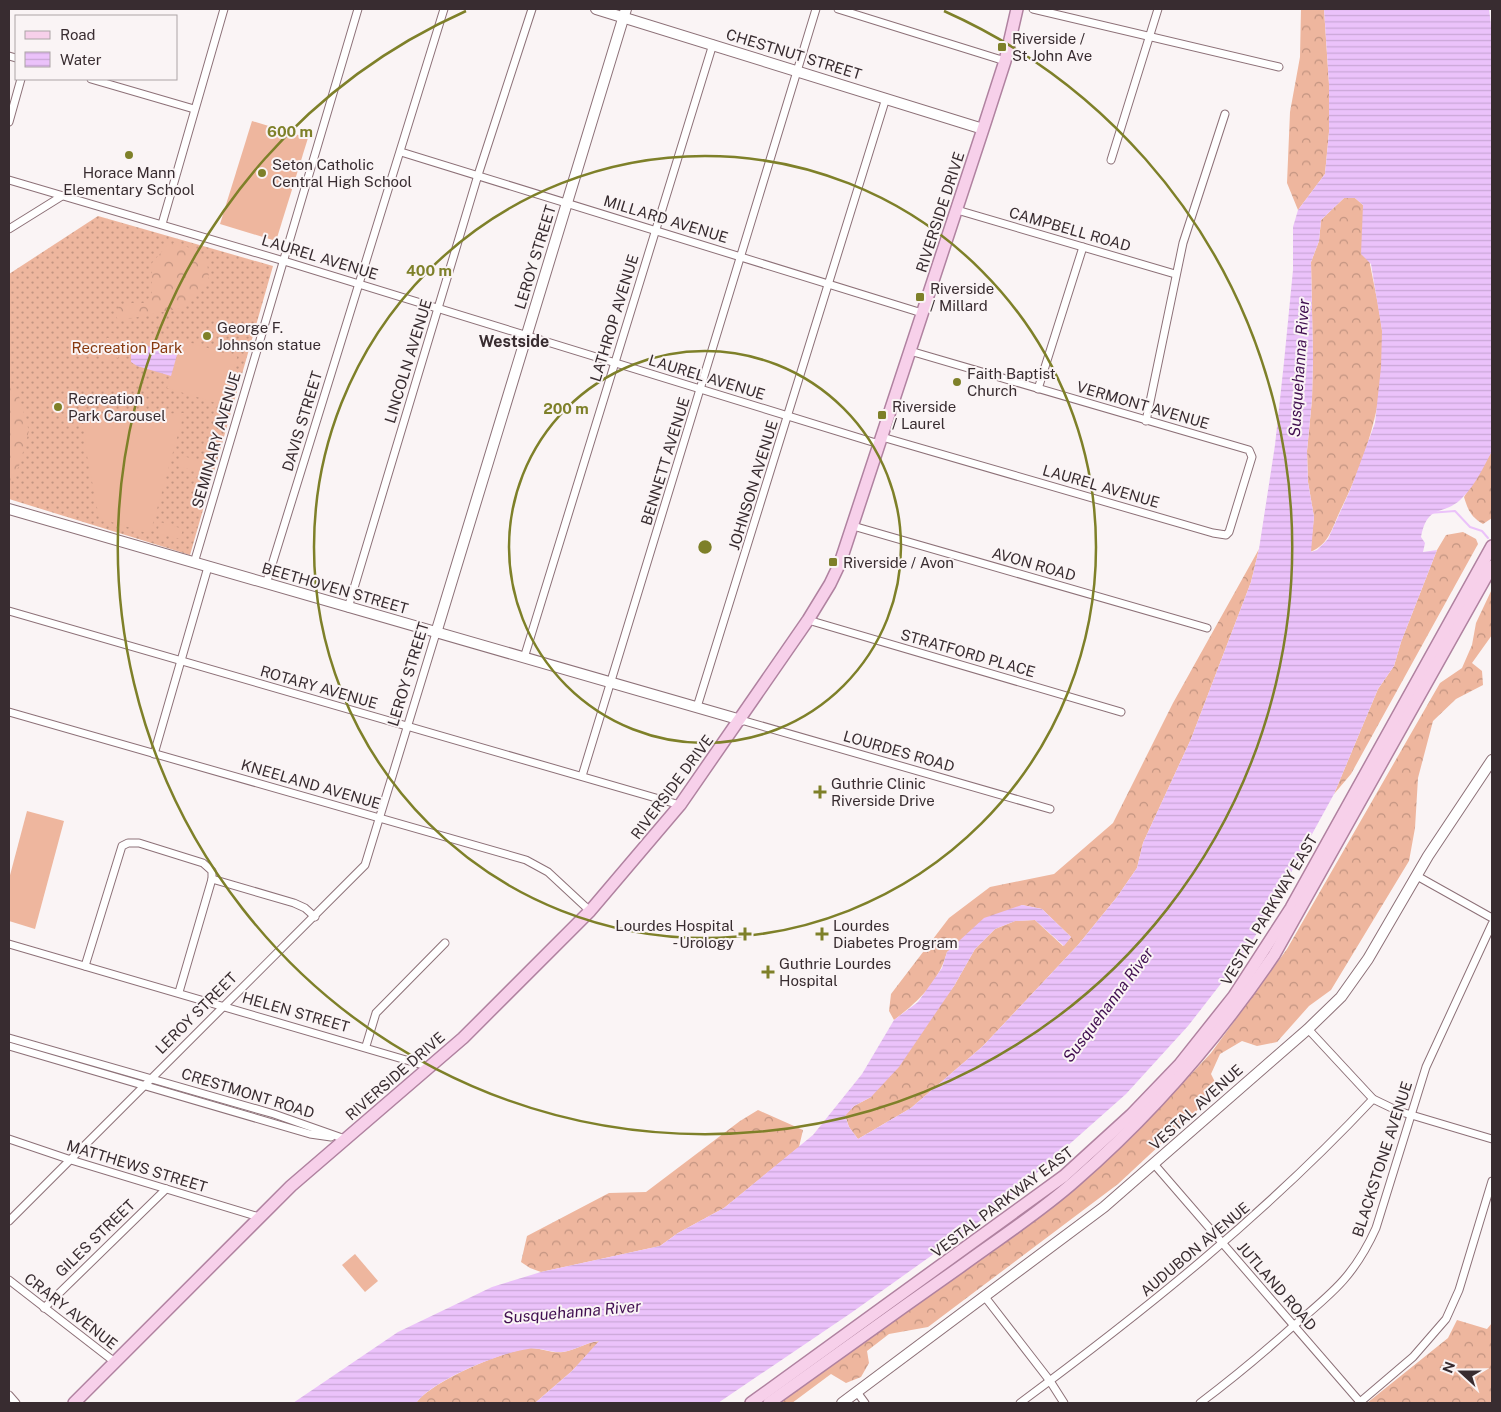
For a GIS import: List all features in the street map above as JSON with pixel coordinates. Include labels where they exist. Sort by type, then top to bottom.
[{"type":"main road","name":"RIVERSIDE DRIVE","points":[[74,1403],[116,1363],[259,1217],[345,1139],[430,1067],[492,1009],[590,911],[680,805],[741,720],[808,620],[833,578],[881,441],[983,129],[1005,60],[1018,9]]},
{"type":"main road","name":"VESTAL PARKWAY EAST","points":[[751,1403],[1064,1176],[1131,1115],[1180,1064],[1234,996],[1291,908],[1492,546]]},
{"type":"main road","name":"VESTAL PARKWAY EAST","points":[[769,1403],[1006,1234],[1074,1183],[1133,1128],[1186,1072],[1247,996],[1274,955],[1492,566]]},
{"type":"street","points":[[162,224],[224,9]]},
{"type":"street","name":"SEMINARY AVENUE","points":[[194,563],[358,9]]},
{"type":"street","name":"DAVIS STREET","points":[[266,584],[444,9]]},
{"type":"street","name":"LINCOLN AVENUE","points":[[348,608],[478,175],[532,9]]},
{"type":"street","name":"CHESTNUT STREET","points":[[596,9],[625,13],[712,44],[983,129]]},
{"type":"street","name":"BENNETT AVENUE","points":[[582,776],[816,9]]},
{"type":"street","points":[[838,9],[1005,60]]},
{"type":"street","points":[[1033,9],[1279,67]]},
{"type":"street","points":[[1111,160],[1151,37],[1158,9]]},
{"type":"street","name":"LEROY STREET","points":[[9,1221],[365,866],[625,13]]},
{"type":"street","name":"LATHROP AVENUE","points":[[524,658],[712,44]]},
{"type":"street","points":[[9,122],[21,80]]},
{"type":"street","points":[[94,80],[194,109]]},
{"type":"street","name":"JOHNSON AVENUE","points":[[697,707],[886,98]]},
{"type":"street","points":[[1146,421],[1175,274],[1225,114]]},
{"type":"street","name":"MILLARD AVENUE","points":[[401,152],[922,314]]},
{"type":"street","name":"LAUREL AVENUE","points":[[9,180],[162,224],[788,416],[1226,535]]},
{"type":"street","points":[[9,229],[62,196]]},
{"type":"street","name":"CAMPBELL ROAD","points":[[956,210],[1175,274]]},
{"type":"street","points":[[1038,389],[1083,247]]},
{"type":"street","name":"VERMONT AVENUE","points":[[910,351],[1244,448],[1252,453],[1252,457],[1229,532],[1226,535]]},
{"type":"street","name":"BEETHOVEN STREET","points":[[9,509],[741,720]]},
{"type":"street","name":"AVON ROAD","points":[[852,526],[1207,628]]},
{"type":"street","points":[[154,754],[208,567]]},
{"type":"street","name":"ROTARY AVENUE","points":[[9,611],[680,805]]},
{"type":"street","name":"STRATFORD PLACE","points":[[808,620],[1121,712]]},
{"type":"street","name":"KNEELAND AVENUE","points":[[9,712],[537,864],[590,911]]},
{"type":"street","name":"LOURDES ROAD","points":[[741,720],[1050,809]]},
{"type":"street","name":"VESTAL AVENUE","points":[[842,1403],[1104,1208],[1308,1029],[1350,986],[1417,876],[1492,760]]},
{"type":"street","points":[[85,966],[122,846],[139,843],[203,862],[212,871],[212,879],[179,992]]},
{"type":"street","points":[[1417,876],[1492,918]]},
{"type":"street","points":[[212,879],[294,903],[305,908],[315,917]]},
{"type":"street","name":"BLACKSTONE AVENUE","points":[[1200,1403],[1244,1370],[1337,1290],[1366,1250],[1376,1228],[1426,1067],[1492,924]]},
{"type":"street","points":[[366,1046],[376,1013],[446,942]]},
{"type":"street","name":"HELEN STREET","points":[[9,944],[366,1046],[430,1067]]},
{"type":"street","points":[[1308,1029],[1373,1099],[1411,1114],[1492,1139]]},
{"type":"street","name":"CRESTMONT ROAD","points":[[9,1038],[151,1079],[310,1134],[345,1139]]},
{"type":"street","name":"CRESTMONT ROAD","points":[[9,1046],[145,1085],[248,1111]]},
{"type":"street","name":"AUDUBON AVENUE","points":[[1020,1403],[1223,1244],[1323,1153],[1373,1099]]},
{"type":"street","name":"MATTHEWS STREET","points":[[9,1139],[71,1160],[259,1217]]},
{"type":"street","name":"JUTLAND ROAD","points":[[1154,1164],[1360,1402]]},
{"type":"street","points":[[1360,1402],[1413,1357],[1446,1319],[1459,1290],[1492,1181]]},
{"type":"street","name":"GILES STREET","points":[[44,1308],[166,1189]]},
{"type":"street","name":"CRARY AVENUE","points":[[9,1280],[116,1363]]},
{"type":"street","points":[[985,1297],[1050,1381],[1064,1403]]},
{"type":"street","points":[[857,1392],[865,1403]]},
{"type":"street","points":[[9,1395],[16,1403]]},
{"type":"green space","points":[[1301,9],[1324,9],[1329,84],[1329,132],[1325,174],[1298,210],[1287,183],[1290,112],[1300,57]]},
{"type":"green space","points":[[252,121],[308,138],[276,241],[220,224]]},
{"type":"green space","points":[[1344,198],[1355,198],[1363,205],[1365,236],[1382,330],[1382,375],[1374,421],[1360,465],[1327,539],[1317,549],[1310,552],[1314,517],[1308,482],[1307,451],[1312,399],[1313,358],[1311,262],[1319,241],[1321,220]]},
{"type":"green space","name":"Recreation Park","points":[[98,216],[273,266],[190,555],[9,499],[9,274]]},
{"type":"green space","points":[[170,242],[197,250],[207,263],[209,277],[201,292],[182,308],[118,321],[116,315],[118,307],[126,303],[144,303],[152,295],[152,263]]},
{"type":"green space","points":[[111,333],[117,335],[115,341],[122,342],[118,358],[111,356],[109,361],[104,359],[105,354],[102,353],[107,338],[110,338]]},
{"type":"green space","points":[[182,340],[237,357],[224,403],[220,404],[167,388]]},
{"type":"green space","points":[[9,384],[18,393],[29,431],[19,466],[9,485]]},
{"type":"green space","points":[[184,413],[150,534],[99,518],[86,450],[85,426],[99,416]]},
{"type":"green space","points":[[1492,451],[1492,518],[1483,524],[1470,513],[1464,497]]},
{"type":"green space","points":[[180,455],[202,462],[199,472],[177,466]]},
{"type":"green space","points":[[160,522],[183,529],[180,539],[157,533]]},
{"type":"green space","points":[[1463,532],[1476,539],[1478,544],[1351,774],[1334,794],[1378,689],[1394,666],[1401,642],[1437,550],[1446,535]]},
{"type":"green space","points":[[1259,549],[1251,582],[1191,739],[1143,843],[1137,868],[1117,897],[1078,945],[983,1046],[911,1108],[858,1139],[849,1127],[845,1115],[854,1106],[871,1097],[954,986],[975,949],[995,929],[1015,921],[1035,920],[1063,946],[1071,937],[1042,909],[1022,905],[947,952],[939,973],[926,991],[894,1020],[889,1011],[891,994],[949,918],[990,887],[1054,874],[1113,823],[1173,703]]},
{"type":"green space","points":[[1492,589],[1492,635],[1472,663],[1482,671],[1483,685],[1456,699],[1433,721],[1418,778],[1415,828],[1409,861],[1331,990],[1309,1006],[1277,1042],[1257,1046],[1242,1041],[1220,1054],[1211,1074],[1219,1090],[1118,1184],[928,1327],[889,1334],[867,1351],[869,1363],[861,1377],[846,1383],[831,1374],[792,1403],[780,1403],[1050,1210],[1127,1142],[1211,1053],[1287,949],[1440,683],[1462,668],[1472,645],[1476,623]]},
{"type":"green space","points":[[27,811],[64,821],[35,929],[9,921],[9,879]]},
{"type":"green space","points":[[758,1110],[803,1130],[799,1147],[724,1208],[678,1233],[660,1246],[541,1272],[521,1262],[527,1236],[609,1193],[646,1192],[740,1121]]},
{"type":"green space","points":[[355,1254],[378,1281],[365,1292],[342,1265]]},
{"type":"green space","points":[[1457,1320],[1487,1329],[1492,1323],[1492,1403],[1367,1403],[1448,1338]]},
{"type":"green space","points":[[600,1341],[572,1371],[535,1403],[416,1403],[424,1394],[451,1377],[502,1355],[529,1348],[563,1352]]},
{"type":"water","name":"Susquehanna River","points":[[1324,9],[1489,9],[1492,33],[1492,451],[1468,492],[1456,503],[1432,514],[1424,526],[1421,537],[1425,543],[1423,552],[1437,550],[1401,642],[1394,666],[1378,689],[1334,794],[1260,929],[1230,972],[1188,1026],[1126,1094],[994,1211],[851,1313],[718,1403],[535,1403],[572,1371],[599,1341],[567,1351],[558,1352],[532,1349],[501,1356],[451,1377],[437,1385],[416,1403],[293,1403],[398,1332],[492,1287],[541,1272],[660,1246],[678,1233],[724,1208],[813,1135],[862,1074],[894,1020],[918,1002],[942,968],[947,952],[984,918],[1022,905],[1042,909],[1071,937],[1064,946],[1035,920],[1015,921],[995,929],[975,949],[954,986],[899,1067],[871,1097],[854,1106],[845,1116],[849,1127],[858,1139],[911,1108],[983,1046],[1078,945],[1117,897],[1137,868],[1143,843],[1191,739],[1251,582],[1259,549],[1275,445],[1293,270],[1293,227],[1298,210],[1325,174],[1329,132],[1329,84]],"holes":[[[1344,198],[1355,198],[1363,205],[1361,254],[1371,264],[1382,331],[1381,367],[1375,423],[1351,488],[1328,539],[1317,550],[1311,552],[1314,517],[1308,482],[1307,451],[1312,399],[1313,358],[1311,262],[1319,241],[1321,220]]]},
{"type":"water","points":[[141,344],[177,355],[171,376],[137,366],[131,362],[131,350]]},
{"type":"waterway","points":[[1429,513],[1455,511],[1470,527],[1482,531],[1488,538]]},
{"type":"place","name":"Riverside / St John Ave","points":[[1002,47]]},
{"type":"place","name":"Horace Mann Elementary School","points":[[129,155]]},
{"type":"place","name":"Seton Catholic Central High School","points":[[262,173]]},
{"type":"place","name":"Riverside / Millard","points":[[920,297]]},
{"type":"place","name":"George F. Johnson statue","points":[[207,336]]},
{"type":"place","name":"Faith Baptist Church","points":[[957,382]]},
{"type":"place","name":"Recreation Park Carousel","points":[[58,407]]},
{"type":"place","name":"Riverside / Laurel","points":[[882,415]]},
{"type":"place","name":"Riverside / Avon","points":[[833,562]]},
{"type":"place","name":"Guthrie Clinic Riverside Drive","points":[[820,792]]},
{"type":"place","name":"Lourdes Hospital - Urology","points":[[745,934]]},
{"type":"place","name":"Lourdes Diabetes Program","points":[[822,934]]},
{"type":"place","name":"Guthrie Lourdes Hospital","points":[[768,972]]},
{"type":"district","name":"Westside","points":[[514,341]]}]
